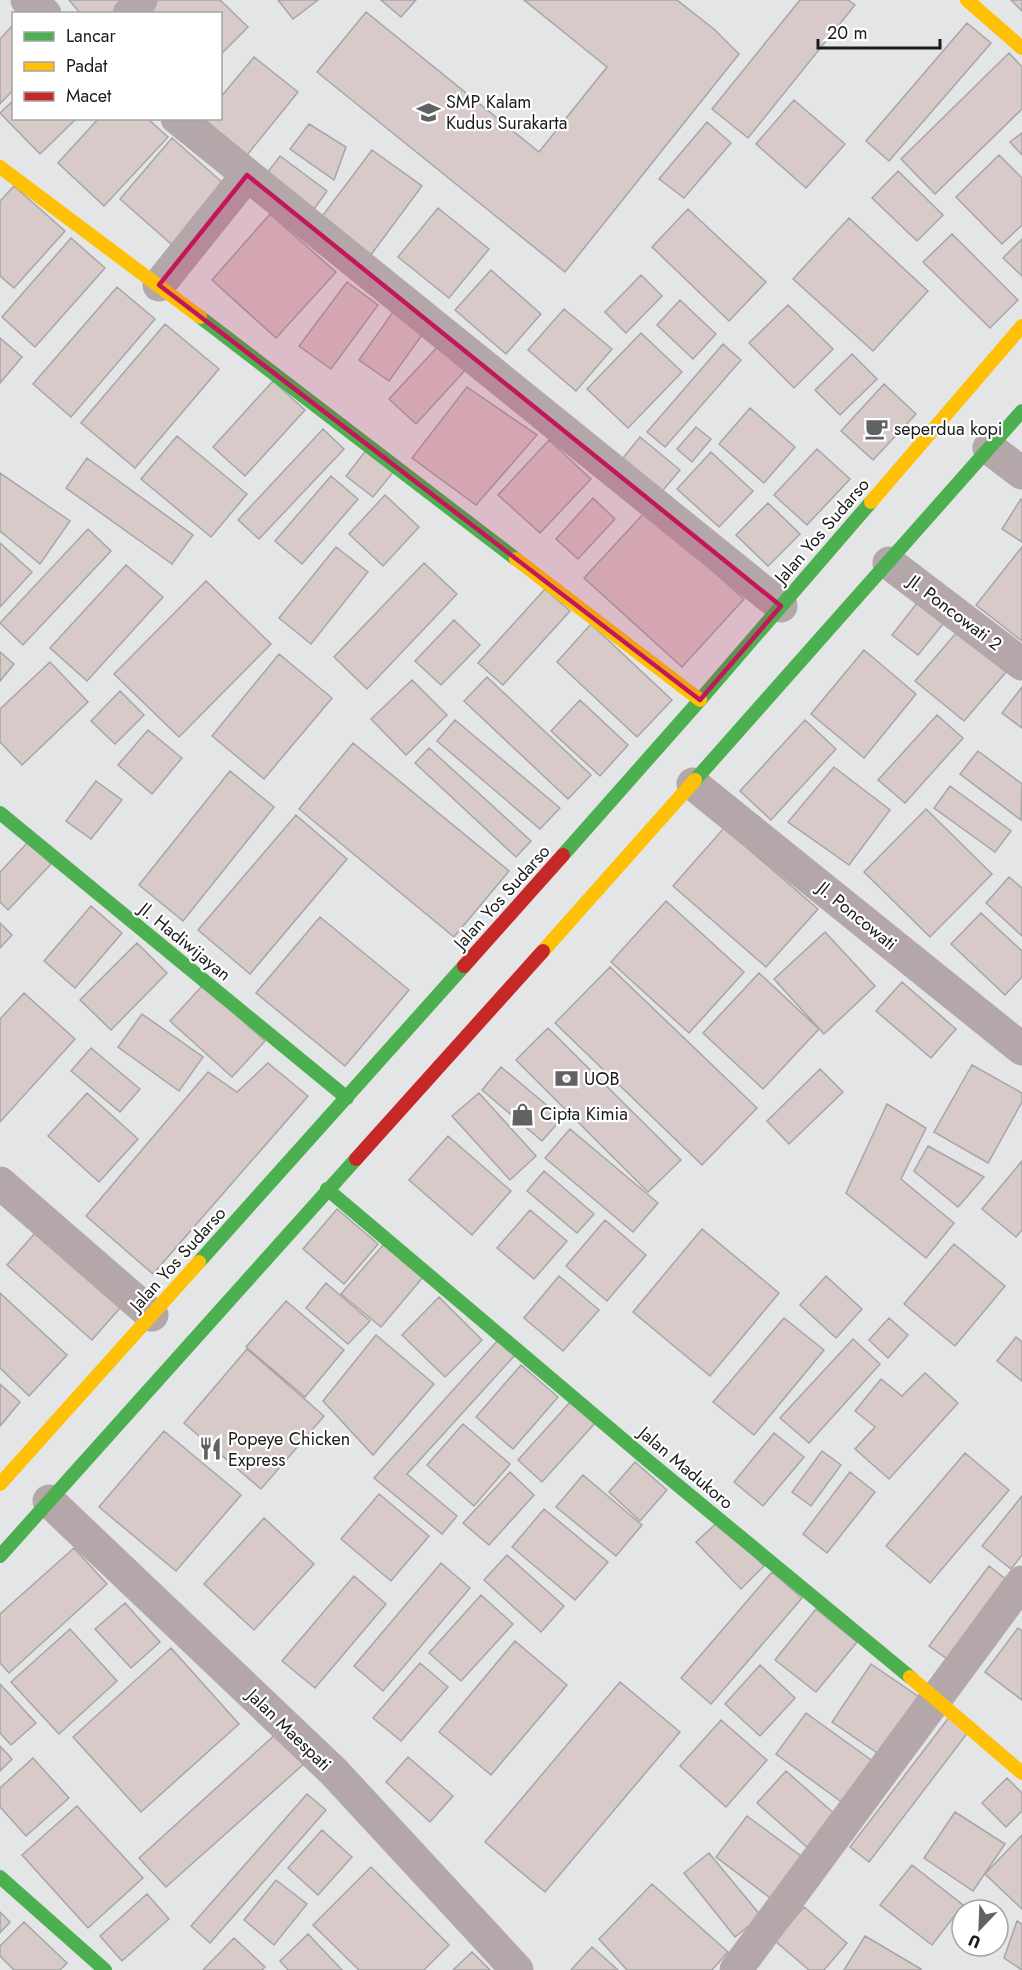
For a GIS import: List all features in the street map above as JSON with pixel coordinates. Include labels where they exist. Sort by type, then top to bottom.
[{"type":"main road","points":[[967,0],[1022,48]]},
{"type":"main road","points":[[0,167],[159,285],[700,700]]},
{"type":"main road","name":"Jalan Yos Sudarso","points":[[0,1484],[152,1315],[297,1162],[351,1101],[1022,326]]},
{"type":"main road","points":[[0,1556],[378,1123],[693,784],[1022,411]]},
{"type":"main road","name":"Jl. Hadiwijayan","points":[[0,813],[351,1101]]},
{"type":"main road","name":"Jalan Madukoro","points":[[323,1185],[646,1459],[936,1698],[1022,1773]]},
{"type":"main road","points":[[0,1876],[105,1970]]},
{"type":"street","points":[[27,0],[42,12]]},
{"type":"street","points":[[131,12],[141,0]]},
{"type":"street","points":[[179,120],[781,606]]},
{"type":"street","points":[[159,285],[247,175]]},
{"type":"street","points":[[989,448],[1022,473]]},
{"type":"street","name":"Jl. Poncowati 2","points":[[889,563],[1022,663]]},
{"type":"street","name":"Jl. Poncowati","points":[[693,784],[1022,1048]]},
{"type":"street","points":[[0,1183],[152,1315]]},
{"type":"street","name":"Jalan Maespati","points":[[49,1501],[334,1772],[517,1970]]},
{"type":"street","points":[[736,1970],[1022,1582]]},
{"type":"highlighted area","points":[[247,175],[781,606],[700,700],[159,285]]},
{"type":"building","points":[[69,0],[128,0],[115,12],[79,12]]},
{"type":"building","points":[[157,0],[220,0],[248,27],[222,53],[222,12],[146,12]]},
{"type":"building","points":[[278,0],[318,0],[293,19]]},
{"type":"building","points":[[381,0],[416,0],[401,17]]},
{"type":"building","name":"SMP Kalam Kudus Surakarta","points":[[524,0],[677,0],[715,30],[739,54],[565,272],[317,72],[366,12],[539,152],[607,67]]},
{"type":"building","points":[[800,0],[848,0],[855,5],[748,138],[712,109]]},
{"type":"building","points":[[1011,0],[1022,0],[1022,11]]},
{"type":"building","points":[[967,23],[991,43],[889,161],[866,141]]},
{"type":"building","points":[[12,26],[12,91],[0,104],[0,39]]},
{"type":"building","points":[[1009,53],[1022,67],[1022,109],[935,194],[901,159]]},
{"type":"building","points":[[254,57],[298,92],[247,155],[205,120],[222,120],[222,96]]},
{"type":"building","points":[[794,100],[845,144],[806,188],[756,144]]},
{"type":"building","points":[[12,102],[12,120],[75,120],[40,154],[0,113]]},
{"type":"building","points":[[97,120],[149,120],[168,137],[104,206],[58,163]]},
{"type":"building","points":[[707,122],[731,143],[684,198],[659,179]]},
{"type":"building","points":[[309,124],[346,147],[334,180],[290,149]]},
{"type":"building","points":[[1022,133],[1022,155],[1010,142]]},
{"type":"building","points":[[172,138],[231,190],[179,251],[120,199]]},
{"type":"building","points":[[372,150],[422,186],[370,256],[320,219]]},
{"type":"building","points":[[999,155],[1022,178],[1022,225],[1002,244],[956,197]]},
{"type":"building","points":[[280,156],[327,191],[312,212],[264,177]]},
{"type":"building","points":[[898,171],[943,215],[917,241],[872,198]]},
{"type":"building","points":[[14,186],[65,231],[14,288],[0,276],[0,201]]},
{"type":"building","points":[[438,208],[489,249],[449,298],[398,257]]},
{"type":"building","points":[[688,209],[766,282],[729,321],[652,247]]},
{"type":"building","points":[[270,214],[336,272],[276,338],[212,280]]},
{"type":"building","points":[[849,218],[928,291],[873,351],[793,279]]},
{"type":"building","points":[[952,234],[1018,300],[990,328],[923,262]]},
{"type":"building","points":[[71,238],[105,268],[35,347],[2,317]]},
{"type":"building","points":[[1022,239],[1022,276],[1003,258]]},
{"type":"building","points":[[491,270],[541,314],[506,354],[455,310]]},
{"type":"building","points":[[641,275],[662,296],[626,333],[605,312]]},
{"type":"building","points":[[347,282],[378,305],[331,369],[299,346]]},
{"type":"building","points":[[117,287],[155,319],[71,417],[33,384]]},
{"type":"building","points":[[680,300],[716,334],[693,359],[657,325]]},
{"type":"building","points":[[788,305],[833,349],[794,388],[749,343]]},
{"type":"building","points":[[395,309],[425,331],[389,381],[359,360]]},
{"type":"building","points":[[564,309],[612,349],[576,391],[528,350]]},
{"type":"building","points":[[165,324],[219,369],[135,468],[81,423]]},
{"type":"building","points":[[641,333],[682,372],[628,428],[587,389]]},
{"type":"building","points":[[0,338],[22,357],[0,383]]},
{"type":"building","points":[[442,342],[469,366],[416,424],[389,399]]},
{"type":"building","points":[[723,344],[741,360],[665,447],[647,432]]},
{"type":"building","points":[[852,354],[877,379],[840,415],[815,390]]},
{"type":"building","points":[[273,381],[305,410],[245,476],[213,447]]},
{"type":"building","points":[[884,384],[916,414],[873,460],[841,431]]},
{"type":"building","points":[[467,387],[537,435],[476,505],[412,458]]},
{"type":"building","points":[[750,408],[795,447],[764,483],[719,444]]},
{"type":"building","points":[[696,427],[711,439],[692,462],[677,449]]},
{"type":"building","points":[[323,429],[344,449],[259,539],[238,520]]},
{"type":"building","points":[[177,436],[247,494],[211,537],[141,479]]},
{"type":"building","points":[[640,437],[680,470],[659,495],[619,463]]},
{"type":"building","points":[[549,440],[591,479],[540,533],[498,495]]},
{"type":"building","points":[[367,449],[395,470],[373,497],[346,476]]},
{"type":"building","points":[[817,449],[850,479],[807,525],[774,495]]},
{"type":"building","points":[[711,452],[753,491],[719,527],[677,489]]},
{"type":"building","points":[[87,458],[193,535],[172,564],[66,488]]},
{"type":"building","points":[[0,473],[70,521],[40,564],[0,531]]},
{"type":"building","points":[[331,476],[358,499],[302,564],[275,541]]},
{"type":"building","points":[[385,495],[419,527],[383,566],[349,534]]},
{"type":"building","points":[[593,498],[615,519],[578,559],[556,539]]},
{"type":"building","points":[[1022,500],[1022,542],[1002,529]]},
{"type":"building","points":[[768,503],[800,534],[768,566],[736,535]]},
{"type":"building","points":[[646,511],[744,599],[682,667],[584,578]]},
{"type":"building","points":[[88,529],[111,551],[23,645],[0,623]]},
{"type":"building","points":[[0,543],[32,572],[0,607]]},
{"type":"building","points":[[336,547],[368,572],[311,644],[279,618]]},
{"type":"building","points":[[1022,547],[1022,641],[976,605]]},
{"type":"building","points":[[424,563],[457,594],[367,689],[334,657]]},
{"type":"building","points":[[126,565],[163,597],[87,681],[50,648]]},
{"type":"building","points":[[206,581],[271,644],[179,737],[114,674]]},
{"type":"building","points":[[545,589],[570,611],[503,685],[478,663]]},
{"type":"building","points":[[917,603],[943,624],[918,655],[892,635]]},
{"type":"building","points":[[454,620],[480,645],[441,685],[415,661]]},
{"type":"building","points":[[591,624],[672,700],[637,737],[557,662]]},
{"type":"building","points":[[957,632],[1006,672],[964,721],[915,681]]},
{"type":"building","points":[[864,650],[916,694],[864,758],[811,714]]},
{"type":"building","points":[[0,652],[14,664],[0,681]]},
{"type":"building","points":[[279,654],[332,698],[264,779],[212,736]]},
{"type":"building","points":[[50,662],[88,702],[22,765],[0,742],[0,709]]},
{"type":"building","points":[[487,677],[591,775],[568,799],[464,701]]},
{"type":"building","points":[[412,680],[447,715],[406,755],[371,719]]},
{"type":"building","points":[[1022,687],[1022,728],[1002,713]]},
{"type":"building","points":[[120,691],[144,715],[115,744],[91,721]]},
{"type":"building","points":[[580,700],[628,745],[600,776],[551,731]]},
{"type":"building","points":[[937,715],[963,738],[905,803],[878,780]]},
{"type":"building","points":[[455,720],[560,808],[540,829],[437,741]]},
{"type":"building","points":[[805,720],[836,749],[771,820],[740,791]]},
{"type":"building","points":[[148,730],[182,758],[152,794],[118,765]]},
{"type":"building","points":[[353,743],[509,871],[454,937],[299,809]]},
{"type":"building","points":[[429,748],[531,841],[516,857],[415,763]]},
{"type":"building","points":[[978,751],[1022,784],[1021,820],[960,774]]},
{"type":"building","points":[[834,767],[890,810],[849,865],[788,822]]},
{"type":"building","points":[[230,771],[274,807],[183,921],[139,885]]},
{"type":"building","points":[[96,781],[122,800],[91,839],[66,821]]},
{"type":"building","points":[[950,786],[1011,831],[995,852],[934,808]]},
{"type":"building","points":[[926,809],[992,874],[930,937],[864,872]]},
{"type":"building","points":[[296,815],[347,859],[250,974],[198,930]]},
{"type":"building","points":[[724,828],[818,909],[766,967],[673,886]]},
{"type":"building","points":[[28,842],[51,864],[8,910],[0,902],[0,872]]},
{"type":"building","points":[[1009,877],[1022,888],[1022,936],[986,903]]},
{"type":"building","points":[[666,901],[744,972],[689,1033],[611,962]]},
{"type":"building","points":[[91,906],[122,933],[75,988],[44,961]]},
{"type":"building","points":[[981,913],[1022,951],[1022,977],[1005,995],[951,944]]},
{"type":"building","points":[[320,917],[409,990],[345,1066],[256,993]]},
{"type":"building","points":[[0,923],[12,935],[0,948]]},
{"type":"building","points":[[825,932],[875,986],[824,1034],[774,979]]},
{"type":"building","points":[[137,943],[167,973],[111,1030],[80,1000]]},
{"type":"building","points":[[610,967],[757,1108],[702,1165],[555,1023]]},
{"type":"building","points":[[759,973],[819,1029],[763,1089],[703,1033]]},
{"type":"building","points":[[902,982],[956,1029],[931,1058],[876,1011]]},
{"type":"building","points":[[203,985],[265,1041],[232,1077],[170,1021]]},
{"type":"building","points":[[24,993],[75,1039],[0,1122],[0,1019]]},
{"type":"building","points":[[142,1014],[203,1057],[179,1091],[118,1047]]},
{"type":"building","points":[[548,1028],[681,1160],[648,1192],[516,1060]]},
{"type":"building","points":[[91,1048],[140,1089],[120,1112],[71,1071]]},
{"type":"building","points":[[268,1063],[308,1096],[153,1274],[86,1216],[208,1072],[237,1092]]},
{"type":"building","points":[[972,1065],[1022,1093],[1022,1102],[988,1163],[934,1132]]},
{"type":"building","points":[[501,1067],[562,1118],[542,1141],[482,1090]]},
{"type":"building","points":[[820,1069],[843,1092],[789,1144],[767,1121]]},
{"type":"building","points":[[87,1093],[138,1139],[99,1182],[48,1136]]},
{"type":"building","points":[[479,1093],[536,1156],[510,1180],[452,1116]]},
{"type":"building","points":[[887,1104],[926,1128],[901,1179],[954,1223],[926,1258],[846,1193]]},
{"type":"building","points":[[570,1129],[658,1203],[633,1232],[545,1158]]},
{"type":"building","points":[[448,1136],[511,1191],[472,1235],[409,1180]]},
{"type":"building","points":[[928,1146],[984,1177],[958,1207],[914,1171]]},
{"type":"building","points":[[1022,1161],[1022,1230],[1016,1237],[982,1209]]},
{"type":"building","points":[[544,1171],[594,1214],[577,1233],[527,1191]]},
{"type":"building","points":[[337,1209],[378,1244],[344,1284],[303,1249]]},
{"type":"building","points":[[530,1210],[567,1241],[534,1279],[497,1248]]},
{"type":"building","points":[[605,1220],[646,1255],[607,1301],[566,1266]]},
{"type":"building","points":[[702,1229],[779,1293],[710,1376],[633,1312]]},
{"type":"building","points":[[35,1233],[120,1308],[92,1340],[7,1265]]},
{"type":"building","points":[[384,1244],[423,1277],[381,1327],[341,1294]]},
{"type":"building","points":[[954,1244],[1005,1286],[955,1346],[904,1304]]},
{"type":"building","points":[[559,1276],[599,1310],[563,1351],[524,1318]]},
{"type":"building","points":[[826,1276],[862,1309],[836,1338],[800,1305]]},
{"type":"building","points":[[326,1283],[370,1321],[348,1344],[306,1308]]},
{"type":"building","points":[[0,1293],[67,1355],[29,1396],[0,1368]]},
{"type":"building","points":[[439,1297],[482,1340],[445,1377],[402,1335]]},
{"type":"building","points":[[286,1301],[344,1350],[305,1397],[246,1347]]},
{"type":"building","points":[[784,1318],[824,1350],[754,1435],[713,1402]]},
{"type":"building","points":[[889,1318],[908,1335],[888,1358],[869,1340]]},
{"type":"building","points":[[376,1335],[434,1384],[373,1455],[323,1401]]},
{"type":"building","points":[[1016,1337],[1022,1342],[1022,1381],[997,1361]]},
{"type":"building","points":[[499,1339],[516,1354],[407,1474],[457,1516],[442,1534],[374,1478]]},
{"type":"building","points":[[853,1339],[880,1364],[809,1443],[780,1418]]},
{"type":"building","points":[[247,1349],[324,1416],[261,1489],[184,1423]]},
{"type":"building","points":[[521,1365],[558,1397],[513,1449],[476,1417]]},
{"type":"building","points":[[925,1373],[958,1403],[889,1479],[855,1449],[875,1427],[855,1411],[881,1379],[902,1396]]},
{"type":"building","points":[[0,1384],[20,1402],[0,1426]]},
{"type":"building","points":[[572,1400],[596,1422],[542,1482],[518,1460]]},
{"type":"building","points":[[463,1424],[510,1464],[474,1506],[427,1465]]},
{"type":"building","points":[[164,1431],[241,1495],[176,1571],[99,1507]]},
{"type":"building","points":[[774,1433],[804,1457],[763,1506],[734,1482]]},
{"type":"building","points":[[822,1451],[841,1465],[811,1506],[792,1492]]},
{"type":"building","points":[[965,1453],[1009,1490],[930,1583],[886,1546]]},
{"type":"building","points":[[635,1462],[667,1490],[640,1521],[609,1492]]},
{"type":"building","points":[[510,1472],[534,1495],[489,1545],[463,1523]]},
{"type":"building","points":[[850,1472],[875,1492],[827,1553],[803,1534]]},
{"type":"building","points":[[583,1475],[642,1525],[616,1556],[556,1507]]},
{"type":"building","points":[[379,1494],[429,1536],[391,1581],[341,1539]]},
{"type":"building","points":[[1022,1496],[1022,1555],[1011,1569],[982,1546]]},
{"type":"building","points":[[544,1509],[608,1562],[575,1600],[512,1547]]},
{"type":"building","points":[[264,1518],[314,1564],[254,1630],[204,1584]]},
{"type":"building","points":[[720,1520],[764,1566],[741,1589],[696,1542]]},
{"type":"building","points":[[74,1548],[107,1584],[9,1673],[0,1663],[0,1614]]},
{"type":"building","points":[[507,1555],[564,1606],[541,1632],[484,1580]]},
{"type":"building","points":[[441,1563],[470,1588],[383,1691],[354,1666]]},
{"type":"building","points":[[989,1566],[1012,1584],[953,1663],[929,1646]]},
{"type":"building","points":[[772,1572],[802,1598],[711,1704],[681,1678]]},
{"type":"building","points":[[354,1576],[386,1604],[315,1688],[282,1661]]},
{"type":"building","points":[[481,1595],[513,1624],[461,1681],[429,1653]]},
{"type":"building","points":[[125,1603],[160,1642],[131,1668],[95,1629]]},
{"type":"building","points":[[816,1609],[857,1642],[816,1692],[775,1660]]},
{"type":"building","points":[[1018,1628],[1022,1631],[1022,1700],[985,1672]]},
{"type":"building","points":[[70,1629],[117,1681],[59,1734],[11,1682]]},
{"type":"building","points":[[515,1641],[567,1685],[491,1775],[439,1732]]},
{"type":"building","points":[[171,1648],[239,1724],[141,1812],[73,1737]]},
{"type":"building","points":[[420,1663],[448,1687],[401,1741],[373,1718]]},
{"type":"building","points":[[871,1664],[925,1701],[886,1759],[832,1722]]},
{"type":"building","points":[[760,1665],[795,1698],[760,1736],[725,1704]]},
{"type":"building","points":[[620,1682],[680,1732],[545,1892],[485,1842]]},
{"type":"building","points":[[0,1684],[36,1723],[11,1745],[0,1733]]},
{"type":"building","points":[[806,1713],[878,1765],[847,1806],[776,1754]]},
{"type":"building","points":[[950,1716],[969,1731],[869,1862],[850,1847]]},
{"type":"building","points":[[721,1720],[767,1760],[726,1807],[680,1766]]},
{"type":"building","points":[[278,1732],[306,1762],[166,1887],[139,1858]]},
{"type":"building","points":[[0,1746],[12,1759],[0,1771]]},
{"type":"building","points":[[408,1757],[453,1796],[430,1822],[386,1782]]},
{"type":"building","points":[[33,1758],[69,1798],[26,1836],[0,1807],[0,1788]]},
{"type":"building","points":[[786,1771],[837,1816],[808,1848],[757,1803]]},
{"type":"building","points":[[1007,1778],[1022,1793],[1022,1811],[1006,1827],[982,1803]]},
{"type":"building","points":[[307,1794],[326,1810],[210,1943],[191,1926]]},
{"type":"building","points":[[77,1806],[143,1878],[88,1928],[22,1855]]},
{"type":"building","points":[[955,1812],[1005,1844],[973,1891],[924,1858]]},
{"type":"building","points":[[747,1816],[805,1859],[773,1900],[716,1857]]},
{"type":"building","points":[[322,1830],[352,1857],[318,1895],[288,1868]]},
{"type":"building","points":[[1022,1835],[1022,1909],[985,1874]]},
{"type":"building","points":[[709,1853],[761,1916],[735,1937],[684,1873]]},
{"type":"building","points":[[912,1865],[954,1898],[950,1898],[950,1922],[932,1945],[880,1905]]},
{"type":"building","points":[[371,1867],[449,1945],[424,1970],[359,1970],[313,1925]]},
{"type":"building","points":[[276,1880],[307,1904],[274,1945],[244,1920]]},
{"type":"building","points":[[652,1884],[728,1952],[712,1970],[627,1970],[599,1939]]},
{"type":"building","points":[[147,1894],[169,1919],[122,1961],[100,1936]]},
{"type":"building","points":[[804,1907],[847,1943],[824,1970],[809,1970],[775,1941]]},
{"type":"building","points":[[0,1912],[10,1922],[0,1933]]},
{"type":"building","points":[[1017,1921],[1022,1924],[1022,1970],[1004,1958],[1010,1958],[1010,1941]]},
{"type":"building","points":[[24,1922],[67,1963],[60,1970],[14,1970],[0,1956],[0,1946]]},
{"type":"building","points":[[308,1934],[342,1970],[288,1970],[280,1961]]},
{"type":"building","points":[[865,1936],[921,1969],[921,1970],[844,1970]]},
{"type":"building","points":[[234,1938],[265,1967],[262,1970],[203,1970]]},
{"type":"building","points":[[592,1947],[618,1970],[571,1970]]},
{"type":"building","points":[[472,1952],[490,1970],[453,1970]]},
{"type":"traffic: fast","points":[[200,317],[516,559]]},
{"type":"traffic: fast","points":[[695,780],[1022,411]]},
{"type":"traffic: fast","points":[[563,855],[871,502]]},
{"type":"traffic: fast","points":[[0,813],[347,1098]]},
{"type":"traffic: fast","points":[[199,1262],[464,966]]},
{"type":"traffic: fast","points":[[0,1556],[356,1159]]},
{"type":"traffic: fast","points":[[327,1189],[646,1459],[910,1677]]},
{"type":"traffic: fast","points":[[0,1877],[105,1970]]},
{"type":"traffic: slow","points":[[967,0],[1022,48]]},
{"type":"traffic: slow","points":[[0,167],[200,317]]},
{"type":"traffic: slow","points":[[871,502],[1022,326]]},
{"type":"traffic: slow","points":[[516,559],[700,700]]},
{"type":"traffic: slow","points":[[543,951],[695,780]]},
{"type":"traffic: slow","points":[[0,1484],[199,1262]]},
{"type":"traffic: slow","points":[[910,1677],[1022,1773]]},
{"type":"traffic: jam","points":[[464,966],[563,855]]},
{"type":"traffic: jam","points":[[356,1159],[543,951]]},
{"type":"place","name":"SMP Kalam Kudus Surakarta","points":[[428,112]]},
{"type":"place","name":"seperdua kopi","points":[[876,429]]},
{"type":"place","name":"UOB","points":[[566,1079]]},
{"type":"place","name":"Cipta Kimia","points":[[522,1114]]},
{"type":"place","name":"Popeye Chicken Express","points":[[210,1449]]}]
